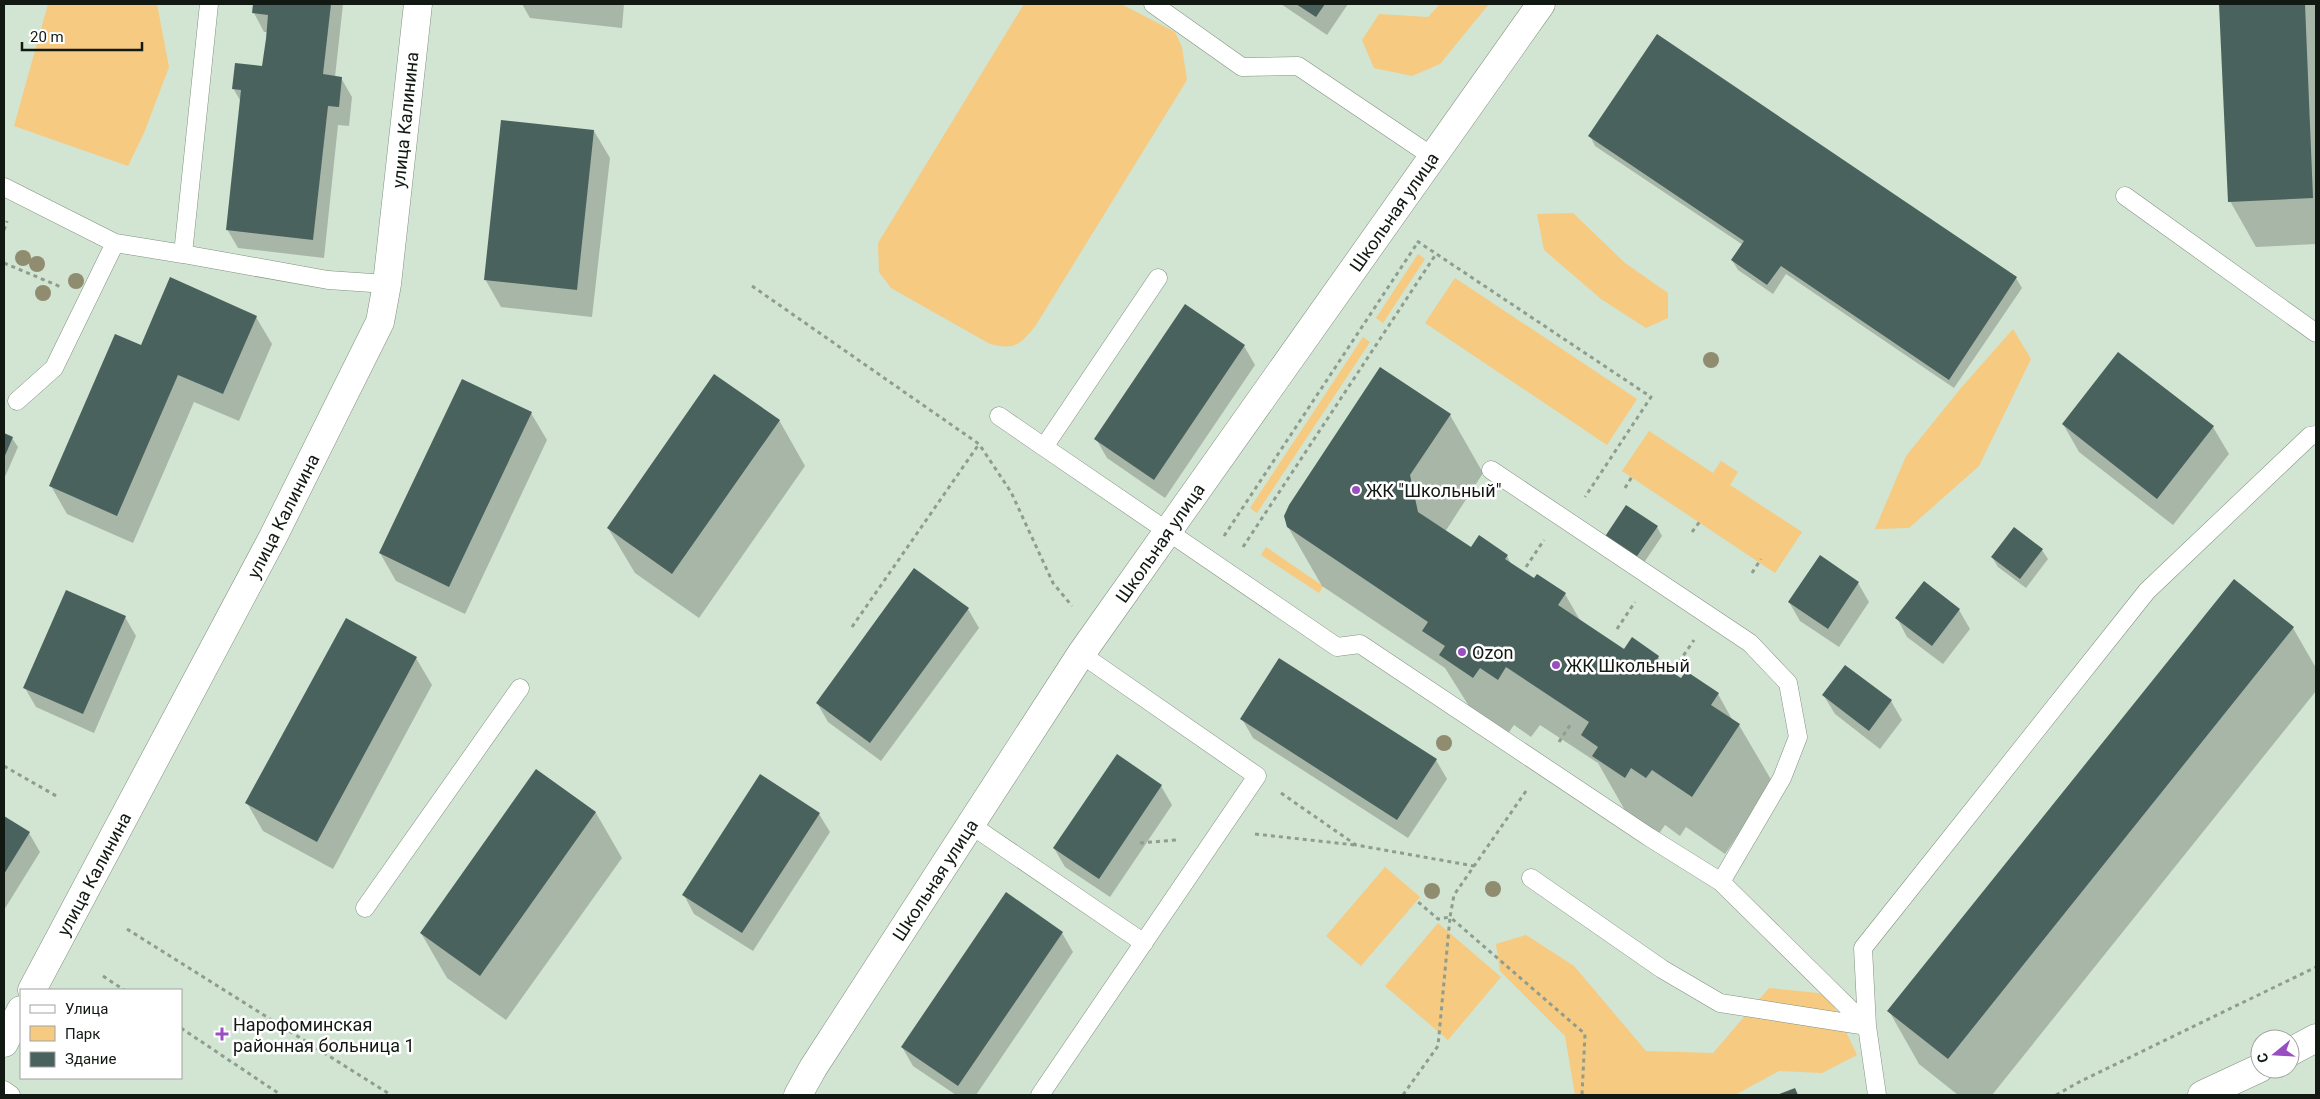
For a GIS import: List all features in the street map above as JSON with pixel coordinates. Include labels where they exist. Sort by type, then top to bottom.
[{"type":"street","name":"улица Калинина","points":[[33,989],[273,536],[368,350],[380,322],[418,4]]},
{"type":"street","name":"Школьная улица","points":[[798,1095],[1081,654],[1542,4]]},
{"type":"street","points":[[4,1043],[20,1012]]},
{"type":"street","points":[[2300,1047],[2316,1038]]},
{"type":"street","points":[[2202,1095],[2250,1080]]},
{"type":"lane","points":[[183,254],[209,4]]},
{"type":"lane","points":[[1153,4],[1242,67],[1298,66],[1433,157]]},
{"type":"lane","points":[[4,187],[115,243],[328,280],[386,284]]},
{"type":"lane","points":[[2125,196],[2316,333]]},
{"type":"lane","points":[[17,401],[54,368],[115,243]]},
{"type":"lane","points":[[1044,447],[1158,278]]},
{"type":"lane","points":[[999,416],[1337,647],[1360,644],[1641,831],[1722,882],[1867,1026]]},
{"type":"lane","points":[[1877,1095],[1867,1026],[1863,948],[2147,591],[2310,436],[2316,435]]},
{"type":"lane","points":[[1491,470],[1750,643],[1788,683],[1798,737],[1782,778],[1722,882]]},
{"type":"lane","points":[[1040,1095],[1257,776],[1081,654]]},
{"type":"lane","points":[[365,908],[520,688]]},
{"type":"lane","points":[[970,825],[1144,943]]},
{"type":"lane","points":[[1531,878],[1662,970],[1720,1003],[1867,1026]]},
{"type":"lane","points":[[4,1090],[11,1095]]},
{"type":"path","points":[[1387,221],[1651,397],[1569,522]]},
{"type":"path","points":[[1222,538],[1418,242]]},
{"type":"path","points":[[1240,551],[1436,254]]},
{"type":"path","points":[[4,263],[88,299]]},
{"type":"path","points":[[752,286],[979,444],[1012,492],[1053,583],[1075,611]]},
{"type":"path","points":[[852,626],[999,416]]},
{"type":"path","points":[[1625,488],[1633,475]]},
{"type":"path","points":[[1692,532],[1701,520]]},
{"type":"path","points":[[1526,567],[1545,539]]},
{"type":"path","points":[[1752,572],[1761,560]]},
{"type":"path","points":[[1618,629],[1637,600]]},
{"type":"path","points":[[1680,662],[1700,632]]},
{"type":"path","points":[[1556,746],[1572,722]]},
{"type":"path","points":[[4,766],[58,797]]},
{"type":"path","points":[[1257,776],[1356,845],[1474,866]]},
{"type":"path","points":[[1402,1095],[1438,1046],[1450,918],[1454,895],[1512,811]]},
{"type":"path","points":[[1417,901],[1438,919],[1450,918],[1585,1034],[1582,1095]]},
{"type":"path","points":[[127,929],[390,1095]]},
{"type":"path","points":[[2056,1095],[2089,1077],[2316,967]]},
{"type":"path","points":[[103,976],[122,989]]},
{"type":"path","points":[[182,1029],[281,1095]]},
{"type":"green space","points":[[48,4],[157,4],[169,67],[144,133],[128,166],[14,126]]},
{"type":"green space","points":[[1024,4],[1121,4],[1175,32],[1182,47],[1187,80],[1036,325],[1026,337],[1016,344],[998,346],[990,344],[891,288],[879,272],[878,243]]},
{"type":"green space","points":[[1440,4],[1489,4],[1440,64],[1412,76],[1374,68],[1362,40],[1379,14],[1428,17]]},
{"type":"green space","points":[[1573,213],[1625,263],[1668,293],[1668,318],[1646,328],[1601,299],[1544,250],[1537,214]]},
{"type":"green space","points":[[1418,254],[1425,259],[1383,323],[1376,318]]},
{"type":"green space","points":[[1455,278],[1637,399],[1607,445],[1425,323]]},
{"type":"green space","points":[[2013,329],[2031,359],[1979,466],[1909,528],[1875,529],[1906,456],[1961,388]]},
{"type":"green space","points":[[1363,337],[1370,342],[1257,513],[1250,508]]},
{"type":"green space","points":[[1649,431],[1713,473],[1721,461],[1738,472],[1730,485],[1802,532],[1775,573],[1622,471]]},
{"type":"green space","points":[[1266,547],[1323,586],[1319,593],[1261,555]]},
{"type":"green space","points":[[1385,867],[1420,897],[1361,966],[1326,936]]},
{"type":"green space","points":[[1438,923],[1501,977],[1448,1040],[1385,986]]},
{"type":"green space","points":[[1526,935],[1574,966],[1646,1051],[1713,1053],[1769,988],[1828,994],[1857,1055],[1822,1073],[1779,1071],[1735,1095],[1575,1095],[1565,1036],[1500,971],[1496,944]]},
{"type":"building","points":[[253,4],[331,4],[323,74],[342,77],[339,107],[328,106],[313,240],[226,230],[241,90],[232,89],[235,63],[262,66],[266,39],[268,15],[252,13]]},
{"type":"building","points":[[1296,4],[1325,4],[1316,17]]},
{"type":"building","points":[[2219,4],[2305,4],[2313,198],[2228,202]]},
{"type":"building","points":[[1657,34],[2017,277],[1949,380],[1781,266],[1767,285],[1731,260],[1744,241],[1588,136]]},
{"type":"building","points":[[501,120],[594,130],[577,290],[484,280]]},
{"type":"building","points":[[170,277],[257,316],[223,394],[178,375],[117,516],[49,486],[115,334],[141,345]]},
{"type":"building","points":[[1185,304],[1245,345],[1154,480],[1094,439]]},
{"type":"building","points":[[2118,352],[2214,426],[2157,499],[2062,424]]},
{"type":"building","name":"ЖК Школьный","points":[[1380,367],[1451,414],[1410,475],[1418,512],[1471,547],[1479,535],[1508,555],[1505,559],[1534,578],[1537,574],[1566,593],[1558,605],[1624,649],[1632,637],[1659,656],[1656,662],[1681,678],[1686,671],[1719,693],[1711,705],[1740,724],[1692,797],[1652,770],[1646,778],[1631,768],[1625,778],[1592,756],[1598,747],[1581,735],[1589,722],[1506,667],[1498,680],[1480,668],[1473,678],[1439,655],[1445,646],[1422,631],[1428,622],[1287,527],[1284,516],[1289,505]]},
{"type":"building","points":[[714,374],[780,420],[672,574],[607,528]]},
{"type":"building","points":[[462,379],[532,412],[449,587],[379,553]]},
{"type":"building","points":[[4,433],[13,437],[4,458]]},
{"type":"building","points":[[1626,505],[1658,526],[1635,559],[1604,538]]},
{"type":"building","points":[[2014,527],[2043,549],[2020,579],[1991,557]]},
{"type":"building","points":[[1820,555],[1859,582],[1828,629],[1788,602]]},
{"type":"building","points":[[914,568],[969,608],[870,743],[816,703]]},
{"type":"building","points":[[2234,579],[2294,627],[1948,1059],[1887,1011]]},
{"type":"building","points":[[1924,581],[1960,609],[1932,646],[1895,618]]},
{"type":"building","points":[[66,590],[126,616],[83,714],[23,688]]},
{"type":"building","points":[[346,618],[417,657],[317,842],[245,803]]},
{"type":"building","points":[[1279,658],[1437,759],[1397,820],[1240,719]]},
{"type":"building","points":[[1845,665],[1892,700],[1869,731],[1822,695]]},
{"type":"building","points":[[1117,754],[1162,785],[1099,879],[1053,848]]},
{"type":"building","points":[[536,769],[596,812],[480,976],[420,933]]},
{"type":"building","points":[[760,774],[820,813],[742,933],[682,895]]},
{"type":"building","points":[[4,816],[30,832],[4,874]]},
{"type":"building","points":[[1006,892],[1063,932],[958,1086],[901,1047]]},
{"type":"building","points":[[1795,1088],[1798,1095],[1777,1095]]},
{"type":"place","name":"ЖК \"Школьный\"","points":[[1356,490]]},
{"type":"place","name":"Ozon","points":[[1462,652]]},
{"type":"place","name":"ЖК Школьный","points":[[1556,665]]},
{"type":"place","name":"Нарофоминская районная больница 1","points":[[222,1034]]}]
